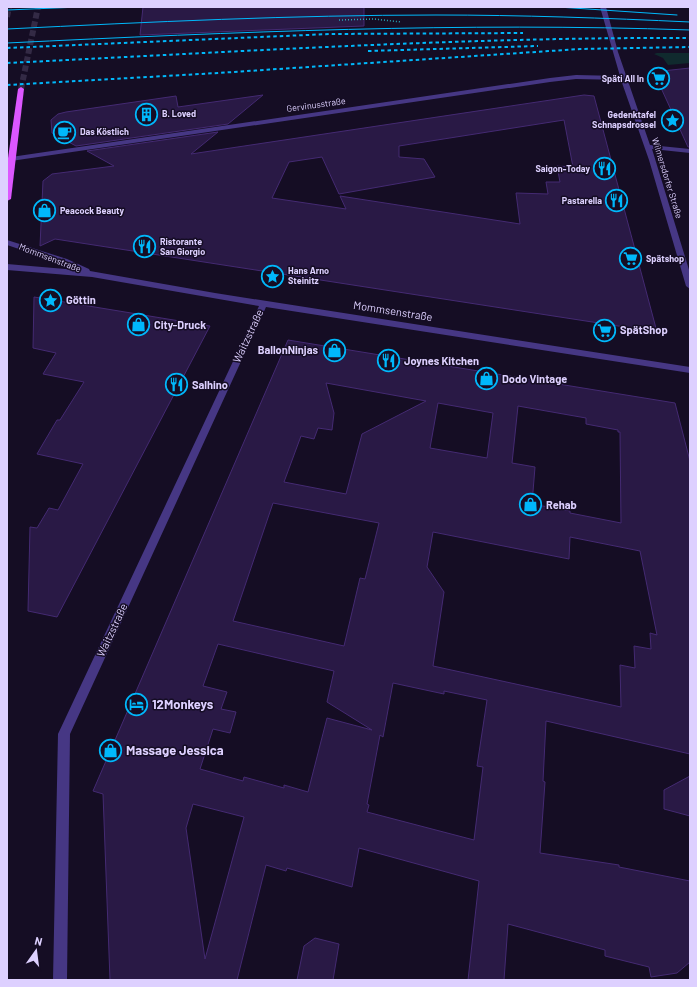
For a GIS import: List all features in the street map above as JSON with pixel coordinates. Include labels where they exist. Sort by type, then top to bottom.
[{"type":"main road","points":[[7,199],[21,89]]},
{"type":"street","name":"Wilmersdorfer Straße","points":[[603,7],[624,78],[648,147],[690,286]]},
{"type":"street","name":"Gervinusstraße","points":[[11,159],[550,80],[576,77],[624,78]]},
{"type":"street","points":[[648,147],[690,151]]},
{"type":"street","name":"Mommsenstraße","points":[[7,242],[64,261],[92,274]]},
{"type":"street","name":"Mommsenstraße","points":[[7,267],[92,274],[264,303],[690,370]]},
{"type":"street","name":"Waitzstraße","points":[[60,980],[64,734],[264,303]]},
{"type":"path","points":[[339,20],[374,19],[401,22]]},
{"type":"green space","points":[[690,53],[690,63],[668,65],[663,58],[654,54]]},
{"type":"building","points":[[143,7],[364,7],[364,26],[140,35]]},
{"type":"building","points":[[690,68],[690,147],[688,147],[656,77],[665,77],[662,71]]},
{"type":"building","name":"B. Loved","points":[[263,95],[228,124],[76,146],[52,133],[51,120],[58,114],[66,112],[176,96],[178,107]]},
{"type":"building","points":[[584,95],[594,96],[657,332],[55,239],[40,246],[43,181],[52,174],[114,166],[87,151],[218,132],[191,154]],"holes":[[[564,120],[573,167],[557,166],[560,182],[546,182],[548,194],[516,193],[520,224],[340,196],[346,209],[272,198],[289,162],[322,157],[339,194],[435,177],[424,159],[399,157],[399,146]]]},
{"type":"building","points":[[34,297],[210,326],[57,617],[28,611],[30,527],[37,528],[49,508],[58,510],[83,464],[37,454],[57,420],[60,420],[84,382],[43,374],[56,353],[33,348]]},
{"type":"building","points":[[288,340],[675,403],[690,461],[690,754],[546,721],[543,781],[545,782],[540,853],[619,865],[619,867],[690,881],[690,962],[677,973],[651,977],[649,967],[605,956],[605,950],[508,924],[504,980],[468,980],[479,881],[359,848],[352,887],[287,868],[286,871],[266,865],[237,980],[110,980],[103,794],[93,791]],"holes":[[[326,383],[426,401],[362,434],[346,494],[284,482],[301,436],[314,439],[318,428],[332,430],[334,413]],[[438,403],[493,413],[487,458],[430,448]],[[518,406],[586,418],[586,424],[618,430],[618,432],[620,432],[621,523],[532,504],[535,467],[512,463]],[[273,503],[379,523],[365,579],[360,578],[344,646],[233,621]],[[433,532],[569,559],[570,537],[640,551],[657,635],[650,633],[651,649],[634,646],[635,668],[620,665],[621,707],[433,666],[444,592],[427,567]],[[218,644],[334,671],[327,702],[372,730],[327,718],[308,792],[284,785],[284,788],[244,777],[243,781],[200,769],[213,729],[230,733],[236,712],[221,709],[227,692],[203,686]],[[393,683],[444,694],[444,691],[487,700],[477,766],[483,767],[474,840],[367,812],[369,805],[367,804],[380,735],[383,737]],[[193,804],[244,817],[205,959],[186,828]]]},
{"type":"building","points":[[690,776],[690,816],[664,809],[664,790]]},
{"type":"building","points":[[315,938],[339,944],[333,980],[297,980],[304,946]]},
{"type":"tunnel","points":[[7,17],[9,7]]},
{"type":"tunnel","points":[[21,89],[38,7]]},
{"type":"tram line","points":[[7,10],[80,7]]},
{"type":"tram line","points":[[558,7],[677,15]]},
{"type":"tram line","points":[[7,29],[222,19],[382,15],[531,16],[690,22]]},
{"type":"tram line","points":[[7,43],[348,29],[519,27],[690,30]]},
{"type":"railway","points":[[7,48],[330,34],[523,33]]},
{"type":"railway","points":[[7,63],[434,43],[605,38],[690,38]]},
{"type":"railway","points":[[368,51],[538,46]]},
{"type":"railway","points":[[7,85],[218,73],[580,49],[690,47]]},
{"type":"place","name":"Späti All In","points":[[659,79]]},
{"type":"place","name":"B. Loved","points":[[146,114]]},
{"type":"place","name":"Gedenktafel Schnapsdrossel","points":[[672,120]]},
{"type":"place","name":"Das Köstlich","points":[[64,132]]},
{"type":"place","name":"Saigon-Today","points":[[605,169]]},
{"type":"place","name":"Pastarella","points":[[617,201]]},
{"type":"place","name":"Peacock Beauty","points":[[45,211]]},
{"type":"place","name":"Ristorante San Giorgio","points":[[145,247]]},
{"type":"place","name":"Spätshop","points":[[631,259]]},
{"type":"place","name":"Hans Arno Steinitz","points":[[272,276]]},
{"type":"place","name":"Göttin","points":[[50,300]]},
{"type":"place","name":"City-Druck","points":[[138,325]]},
{"type":"place","name":"SpätShop","points":[[604,330]]},
{"type":"place","name":"BallonNinjas","points":[[334,350]]},
{"type":"place","name":"Joynes Kitchen","points":[[388,361]]},
{"type":"place","name":"Dodo Vintage","points":[[487,379]]},
{"type":"place","name":"Salhino","points":[[177,385]]},
{"type":"place","name":"Rehab","points":[[530,505]]},
{"type":"place","name":"12Monkeys","points":[[136,704]]},
{"type":"place","name":"Massage Jessica","points":[[110,750]]}]
